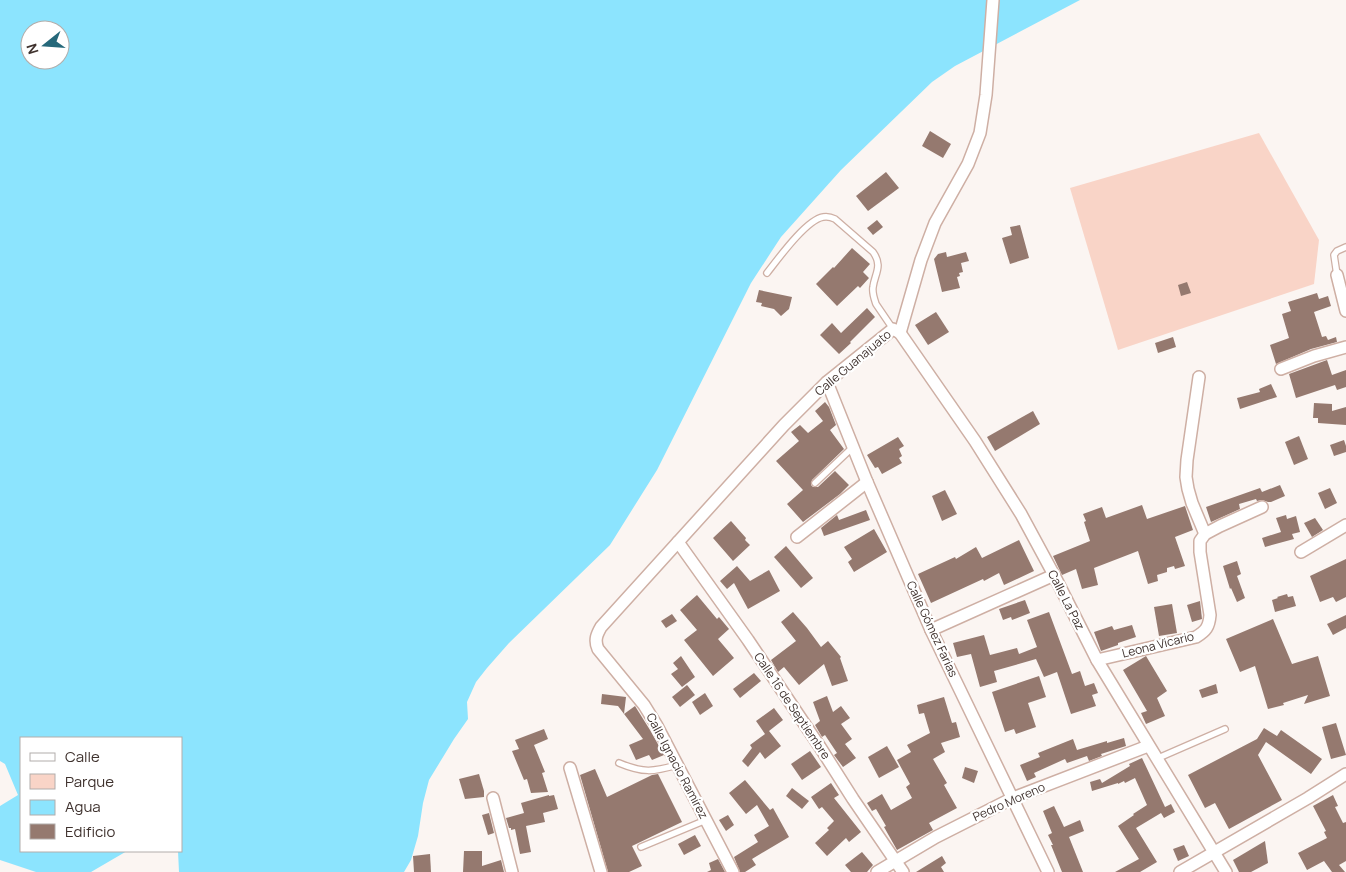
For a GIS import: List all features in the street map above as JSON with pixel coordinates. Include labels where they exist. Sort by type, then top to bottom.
[{"type":"street","name":"Calle Guanajuato","points":[[596,640],[601,627],[784,425],[827,382],[896,331],[934,223],[968,164],[980,133],[986,95],[993,0]]},
{"type":"street","points":[[1337,275],[1346,311]]},
{"type":"street","name":"Calle La Paz","points":[[896,331],[985,458],[1021,514],[1097,660],[1226,872]]},
{"type":"street","points":[[1282,369],[1314,356],[1346,347]]},
{"type":"street","points":[[1199,377],[1186,477],[1190,496],[1205,534],[1262,507]]},
{"type":"street","name":"Calle Gómez Farias","points":[[827,382],[867,482],[931,630],[1048,872]]},
{"type":"street","points":[[797,537],[867,482]]},
{"type":"street","points":[[1301,552],[1346,525]]},
{"type":"street","name":"Leona Vicario","points":[[1097,660],[1196,637],[1204,632],[1209,626],[1210,615],[1199,547],[1205,534]]},
{"type":"street","name":"Calle 16 de Septiembre","points":[[678,542],[748,640],[902,872]]},
{"type":"street","points":[[931,630],[1054,575]]},
{"type":"street","name":"Calle Ignacio Ramírez","points":[[596,640],[598,649],[644,705],[657,726],[733,872]]},
{"type":"street","name":"Pedro Moreno","points":[[877,872],[936,837],[1013,798],[1148,746]]},
{"type":"street","points":[[570,768],[601,872]]},
{"type":"street","points":[[1180,872],[1346,774]]},
{"type":"street","points":[[493,798],[512,872]]},
{"type":"lane","points":[[767,273],[810,224],[822,217],[830,217],[873,252],[878,264],[873,287],[874,299],[896,331]]},
{"type":"lane","points":[[1337,275],[1334,255],[1337,251],[1346,247]]},
{"type":"lane","points":[[815,483],[853,447]]},
{"type":"lane","points":[[1156,759],[1224,729]]},
{"type":"lane","points":[[619,763],[642,771],[677,764]]},
{"type":"lane","points":[[641,846],[706,820]]},
{"type":"green space","points":[[1259,133],[1319,240],[1314,284],[1118,350],[1070,188]]},
{"type":"water","points":[[0,0],[1080,0],[955,66],[932,82],[841,170],[781,237],[751,283],[657,470],[610,545],[509,643],[476,682],[467,702],[468,719],[429,780],[418,836],[411,860],[404,872],[179,872],[178,852],[182,852],[182,737],[20,737],[20,852],[125,852],[91,872],[36,872],[0,860],[0,806],[18,795],[5,764],[0,761]]},
{"type":"building","points":[[930,131],[951,144],[943,158],[922,146]]},
{"type":"building","points":[[886,172],[899,188],[868,211],[856,196]]},
{"type":"building","points":[[877,220],[883,227],[873,235],[867,228]]},
{"type":"building","points":[[1020,225],[1029,258],[1010,264],[1002,238],[1012,235],[1010,227]]},
{"type":"building","points":[[852,248],[870,264],[863,272],[869,278],[860,288],[858,286],[837,306],[816,284]]},
{"type":"building","points":[[946,252],[947,257],[966,252],[969,261],[961,263],[963,272],[959,273],[960,276],[957,277],[960,288],[942,292],[934,259],[938,254]]},
{"type":"building","points":[[1187,282],[1191,293],[1181,296],[1178,285]]},
{"type":"building","points":[[759,290],[792,297],[789,309],[781,316],[774,309],[761,306],[762,303],[756,302]]},
{"type":"building","points":[[1317,293],[1319,299],[1328,296],[1331,306],[1314,312],[1322,337],[1326,336],[1328,340],[1336,337],[1337,342],[1311,349],[1276,364],[1270,345],[1289,338],[1282,314],[1291,311],[1288,302]]},
{"type":"building","points":[[867,308],[875,317],[839,354],[820,335],[832,323],[841,333]]},
{"type":"building","points":[[936,312],[949,332],[928,345],[915,325]]},
{"type":"building","points":[[1173,337],[1176,347],[1158,353],[1155,343]]},
{"type":"building","points":[[1327,360],[1332,375],[1346,370],[1346,387],[1337,390],[1335,385],[1296,398],[1289,374]]},
{"type":"building","points":[[1271,384],[1277,397],[1240,409],[1237,398],[1260,392],[1259,389]]},
{"type":"building","points":[[825,402],[836,425],[830,430],[844,449],[812,480],[811,485],[818,487],[835,471],[849,485],[803,522],[787,504],[803,490],[776,461],[799,441],[791,432],[800,425],[808,433],[823,421],[815,411]]},
{"type":"building","points":[[1314,403],[1332,404],[1332,411],[1346,407],[1346,425],[1318,423],[1318,418],[1313,418]]},
{"type":"building","points":[[1033,411],[1040,424],[995,451],[987,437]]},
{"type":"building","points":[[1299,436],[1308,459],[1294,465],[1285,442]]},
{"type":"building","points":[[898,437],[904,446],[899,449],[902,456],[899,458],[902,463],[882,474],[878,467],[875,468],[867,455]]},
{"type":"building","points":[[1344,440],[1346,452],[1334,456],[1330,445]]},
{"type":"building","points":[[1280,485],[1285,496],[1271,502],[1257,501],[1256,499],[1239,504],[1240,509],[1211,522],[1206,507],[1260,488],[1262,492]]},
{"type":"building","points":[[1330,488],[1337,503],[1325,509],[1318,493]]},
{"type":"building","points":[[945,490],[957,514],[942,521],[932,496]]},
{"type":"building","points":[[1142,505],[1147,519],[1185,506],[1193,530],[1175,537],[1185,566],[1175,569],[1174,566],[1167,568],[1167,572],[1157,575],[1158,581],[1148,584],[1138,551],[1094,568],[1098,585],[1082,589],[1076,569],[1062,575],[1053,556],[1090,541],[1083,514],[1102,507],[1106,518]]},
{"type":"building","points":[[866,510],[870,520],[824,536],[821,528],[837,515],[839,520]]},
{"type":"building","points":[[1286,515],[1287,519],[1296,516],[1300,532],[1292,534],[1294,539],[1265,547],[1262,538],[1281,532],[1276,518]]},
{"type":"building","points":[[1315,518],[1323,530],[1312,537],[1304,523]]},
{"type":"building","points":[[731,521],[750,545],[733,561],[713,538]]},
{"type":"building","points":[[874,529],[887,552],[854,572],[848,562],[852,559],[844,547]]},
{"type":"building","points":[[1019,540],[1034,571],[1004,585],[999,573],[931,603],[918,574],[955,557],[956,559],[976,547],[982,558]]},
{"type":"building","points":[[786,546],[813,578],[801,588],[774,557]]},
{"type":"building","points":[[1346,559],[1346,597],[1336,602],[1333,597],[1320,602],[1310,576]]},
{"type":"building","points":[[1237,561],[1241,574],[1237,576],[1245,598],[1237,602],[1230,589],[1223,566]]},
{"type":"building","points":[[737,566],[750,581],[769,570],[780,591],[748,609],[734,583],[727,589],[720,581]]},
{"type":"building","points":[[1287,594],[1288,597],[1293,596],[1296,606],[1275,612],[1272,600]]},
{"type":"building","points":[[697,595],[717,619],[719,617],[729,629],[718,639],[734,658],[713,676],[684,640],[697,630],[680,610]]},
{"type":"building","points":[[1025,600],[1030,613],[1012,620],[1011,617],[1003,620],[999,609]]},
{"type":"building","points":[[1200,601],[1202,619],[1192,622],[1187,605]]},
{"type":"building","points":[[1172,604],[1177,633],[1159,636],[1154,607]]},
{"type":"building","points":[[793,612],[821,647],[828,641],[841,657],[848,681],[832,686],[824,664],[799,685],[784,667],[778,672],[771,660],[796,641],[781,622]]},
{"type":"building","points":[[1049,612],[1072,674],[1080,671],[1085,686],[1094,683],[1098,693],[1092,695],[1096,706],[1071,714],[1057,672],[1044,677],[1036,659],[994,671],[997,682],[980,687],[971,654],[957,657],[953,643],[984,635],[990,655],[1017,648],[1019,654],[1037,647],[1027,620]]},
{"type":"building","points":[[672,614],[677,621],[666,628],[661,621]]},
{"type":"building","points":[[1346,615],[1346,628],[1333,635],[1327,624]]},
{"type":"building","points":[[1273,619],[1292,664],[1318,656],[1330,696],[1304,704],[1308,695],[1283,703],[1284,705],[1268,709],[1255,666],[1240,672],[1226,639]]},
{"type":"building","points":[[1132,625],[1136,637],[1101,651],[1094,632],[1112,626],[1114,630]]},
{"type":"building","points":[[681,656],[695,677],[682,687],[671,674],[678,669],[673,663]]},
{"type":"building","points":[[1146,656],[1167,691],[1157,698],[1165,716],[1146,724],[1141,713],[1147,711],[1123,670]]},
{"type":"building","points":[[754,673],[761,681],[740,698],[733,689]]},
{"type":"building","points":[[1039,676],[1046,697],[1028,703],[1036,727],[1016,734],[1014,729],[1005,732],[992,692]]},
{"type":"building","points":[[1216,684],[1218,693],[1202,698],[1199,690]]},
{"type":"building","points":[[687,685],[695,695],[680,707],[672,697]]},
{"type":"building","points":[[705,693],[713,706],[700,715],[692,702]]},
{"type":"building","points":[[602,694],[626,697],[624,714],[618,706],[601,704]]},
{"type":"building","points":[[827,696],[833,712],[841,706],[850,718],[841,724],[852,739],[845,744],[856,758],[843,767],[834,755],[837,753],[825,735],[822,737],[815,725],[820,721],[813,702]]},
{"type":"building","points":[[944,697],[952,723],[956,722],[960,737],[941,743],[945,752],[933,759],[947,783],[944,785],[957,808],[929,823],[933,830],[897,850],[876,809],[872,811],[867,803],[882,794],[891,810],[912,798],[906,787],[910,784],[897,760],[911,752],[907,745],[930,733],[924,713],[919,714],[917,705]]},
{"type":"building","points":[[635,706],[664,755],[652,760],[649,755],[636,760],[629,745],[643,739],[624,714]]},
{"type":"building","points":[[774,708],[783,720],[769,731],[781,746],[765,759],[760,752],[748,767],[742,761],[752,748],[750,745],[765,734],[756,721]]},
{"type":"building","points":[[1336,723],[1346,755],[1331,759],[1322,727]]},
{"type":"building","points":[[1264,728],[1277,736],[1281,730],[1322,759],[1311,774],[1266,742],[1258,755],[1282,800],[1229,829],[1215,803],[1205,808],[1188,775],[1257,739]]},
{"type":"building","points":[[544,729],[548,739],[534,745],[545,772],[542,773],[548,792],[531,793],[527,779],[524,780],[512,751],[519,749],[515,740]]},
{"type":"building","points":[[1124,738],[1126,746],[1101,754],[1102,756],[1089,761],[1087,756],[1067,763],[1065,759],[1034,773],[1036,777],[1027,781],[1020,765],[1040,757],[1038,753],[1073,739],[1077,750]]},
{"type":"building","points":[[887,746],[899,767],[879,778],[868,757]]},
{"type":"building","points":[[810,751],[821,767],[802,780],[791,764]]},
{"type":"building","points":[[1142,758],[1165,807],[1171,804],[1175,812],[1164,818],[1161,813],[1136,828],[1157,862],[1140,872],[1115,872],[1139,859],[1118,826],[1147,805],[1135,778],[1125,783],[1124,781],[1092,791],[1090,782],[1100,779],[1102,783],[1130,766],[1129,764]]},
{"type":"building","points":[[965,767],[978,771],[974,783],[962,778]]},
{"type":"building","points":[[595,769],[607,797],[652,775],[658,774],[682,822],[632,846],[642,866],[629,872],[608,872],[580,775]]},
{"type":"building","points":[[479,774],[484,797],[465,799],[459,779]]},
{"type":"building","points":[[745,780],[770,810],[773,808],[789,837],[752,859],[756,865],[745,872],[740,872],[734,857],[758,842],[754,835],[769,826],[757,805],[746,814],[729,793]]},
{"type":"building","points":[[831,783],[839,795],[834,798],[861,832],[849,842],[846,838],[827,856],[815,843],[829,830],[827,828],[834,821],[822,807],[819,809],[811,797]]},
{"type":"building","points":[[792,788],[809,801],[802,809],[786,796]]},
{"type":"building","points":[[554,795],[558,809],[543,813],[545,822],[526,826],[531,852],[520,854],[515,829],[511,830],[509,828],[506,818],[524,813],[521,803]]},
{"type":"building","points":[[1333,795],[1338,806],[1335,807],[1343,823],[1346,822],[1346,861],[1339,865],[1345,872],[1332,872],[1324,861],[1307,870],[1298,853],[1327,838],[1324,832],[1326,831],[1313,806]]},
{"type":"building","points":[[1054,806],[1064,827],[1080,820],[1084,831],[1069,837],[1083,872],[1062,872],[1051,845],[1053,845],[1048,835],[1052,833],[1043,811]]},
{"type":"building","points":[[489,813],[494,833],[488,835],[482,815]]},
{"type":"building","points":[[728,815],[734,825],[726,831],[719,820]]},
{"type":"building","points":[[695,835],[701,846],[684,855],[678,844]]},
{"type":"building","points":[[1265,841],[1268,863],[1251,872],[1239,872],[1233,860]]},
{"type":"building","points":[[1184,845],[1189,856],[1178,861],[1173,849]]},
{"type":"building","points":[[464,851],[482,851],[482,866],[501,860],[504,872],[463,872]]},
{"type":"building","points":[[862,852],[873,865],[867,872],[851,872],[845,865]]},
{"type":"building","points":[[430,854],[431,872],[414,872],[413,856]]},
{"type":"building","points":[[942,856],[946,863],[941,867],[944,872],[916,872]]},
{"type":"building","points":[[718,859],[725,872],[707,872],[711,870],[709,863]]}]
